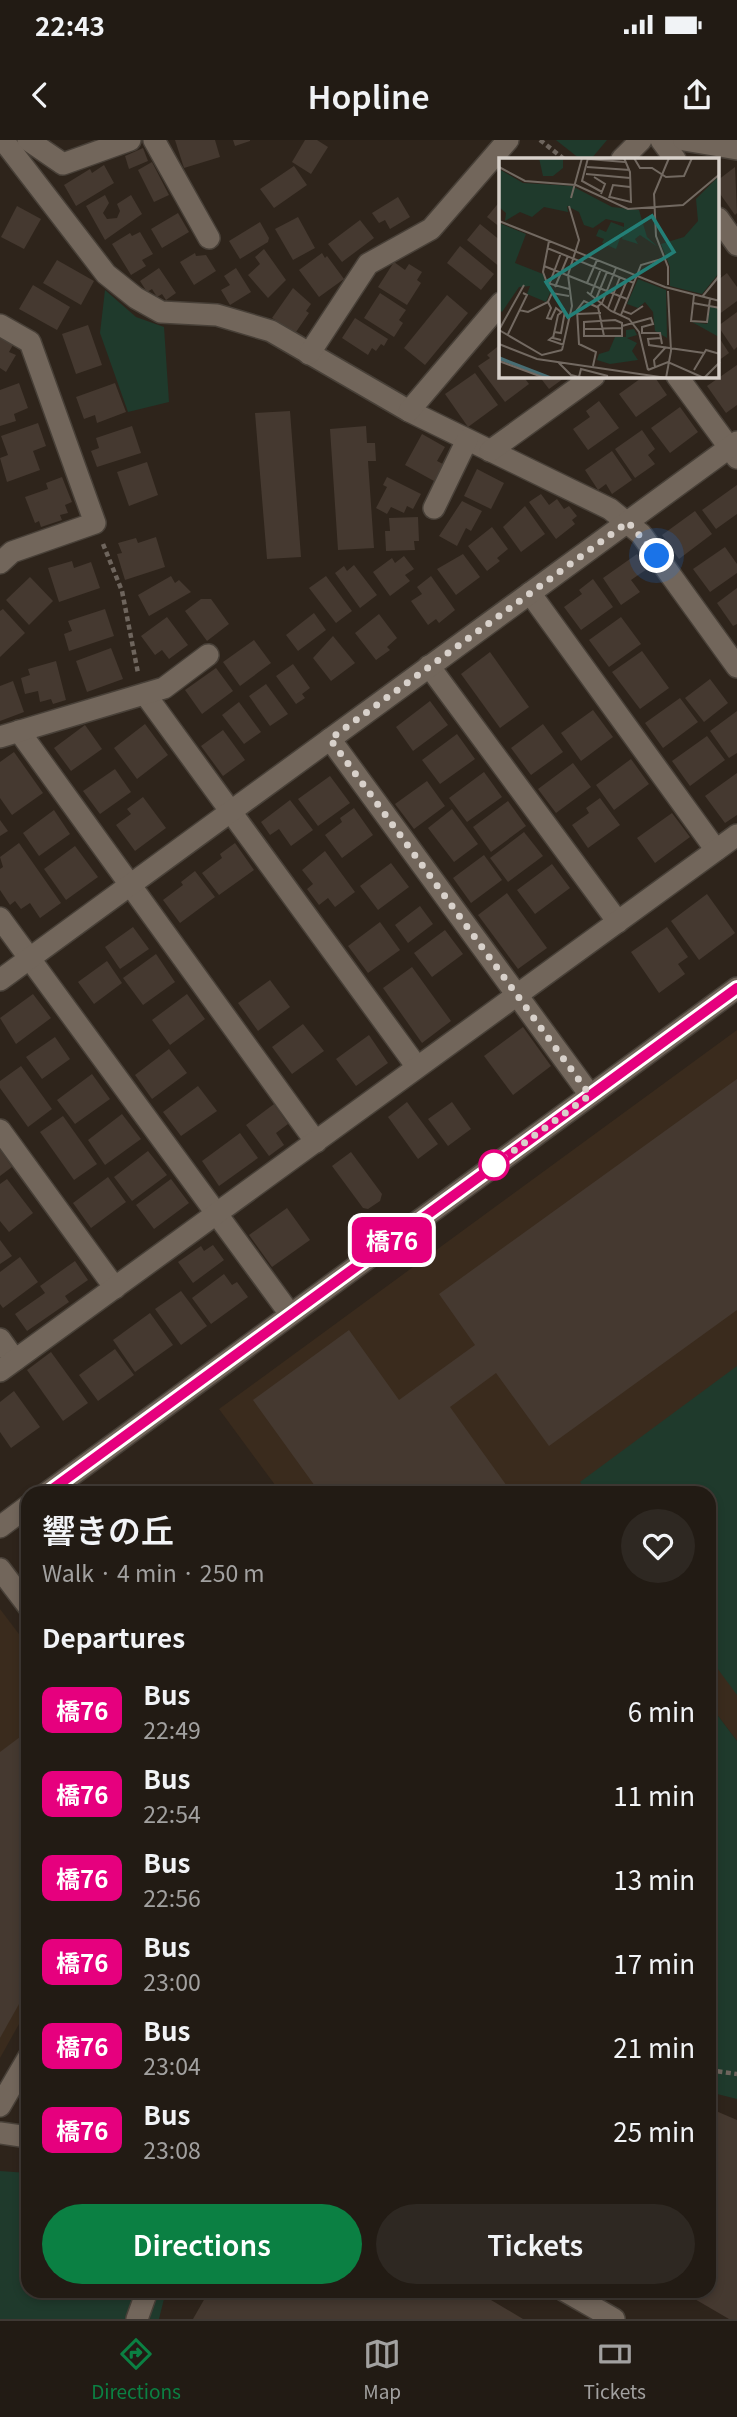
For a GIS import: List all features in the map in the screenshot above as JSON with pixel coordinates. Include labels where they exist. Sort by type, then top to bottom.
[{"type":"street","points":[[3,140],[106,274],[136,298],[161,312],[217,315],[271,331],[409,411],[610,509],[641,534],[737,667]]},
{"type":"street","points":[[29,140],[63,164],[125,141]]},
{"type":"street","points":[[154,140],[209,238]]},
{"type":"street","points":[[309,354],[368,264],[431,229],[508,140]]},
{"type":"street","points":[[623,158],[640,140]]},
{"type":"street","points":[[661,140],[674,158]]},
{"type":"street","points":[[684,140],[737,149]]},
{"type":"street","points":[[720,221],[737,244]]},
{"type":"street","points":[[409,411],[499,305]]},
{"type":"street","points":[[0,325],[30,342],[95,523],[12,552],[0,563]]},
{"type":"street","points":[[489,451],[591,378]]},
{"type":"street","points":[[0,980],[628,522],[734,449],[679,378]]},
{"type":"street","points":[[439,498],[467,440]]},
{"type":"street","points":[[530,593],[716,850]]},
{"type":"street","points":[[208,655],[164,688],[9,734],[129,886],[316,1142]]},
{"type":"street","points":[[429,666],[618,922]]},
{"type":"street","points":[[145,694],[417,1067]]},
{"type":"street","points":[[330,739],[590,1095]]},
{"type":"street","points":[[0,1339],[8,1366],[737,835]]},
{"type":"street","points":[[0,918],[290,1314]]},
{"type":"street","points":[[57,1486],[737,988]]},
{"type":"street","points":[[0,1130],[115,1288]]},
{"type":"street","points":[[0,1527],[21,1511]]},
{"type":"street","points":[[0,1569],[21,1597]]},
{"type":"street","points":[[0,2106],[21,2070]]},
{"type":"street","points":[[0,2133],[21,2136]]},
{"type":"street","points":[[137,2319],[144,2298]]},
{"type":"street","points":[[577,2298],[614,2319]]},
{"type":"path","points":[[540,140],[563,158]]},
{"type":"path","points":[[95,523],[122,591],[138,676],[145,694]]},
{"type":"path","points":[[716,2071],[737,2074]]},
{"type":"shaded area","points":[[737,1030],[737,1741],[716,1713],[716,1486],[276,1486],[219,1409]]},
{"type":"shaded area","points":[[0,1609],[21,1637],[21,2020],[0,2058]]},
{"type":"green space","points":[[556,140],[607,140],[592,158],[579,158]]},
{"type":"green space","points":[[105,290],[136,317],[164,327],[169,402],[128,412],[100,333]]},
{"type":"green space","points":[[737,1366],[737,1695],[716,1666],[716,1486],[583,1486],[580,1482]]},
{"type":"green space","points":[[716,1713],[737,1741],[737,2099],[716,2094]]},
{"type":"green space","points":[[0,2171],[21,2172],[21,2298],[164,2298],[159,2319],[0,2319]]},
{"type":"building","points":[[175,140],[215,140],[220,157],[184,168]]},
{"type":"building","points":[[233,140],[250,140],[250,141],[235,146]]},
{"type":"building","points":[[305,140],[317,140],[328,147],[311,174],[292,162]]},
{"type":"building","points":[[143,148],[148,161],[129,169],[125,156]]},
{"type":"building","points":[[152,162],[169,195],[154,202],[138,170]]},
{"type":"building","points":[[104,165],[114,183],[76,206],[64,185],[90,169],[92,173]]},
{"type":"building","points":[[294,166],[307,185],[274,208],[260,189]]},
{"type":"building","points":[[735,167],[735,215],[720,194],[720,178]]},
{"type":"building","points":[[105,195],[109,203],[103,213],[107,219],[117,218],[120,211],[117,204],[131,195],[142,214],[105,240],[86,206]]},
{"type":"building","points":[[398,197],[410,217],[390,229],[385,220],[379,223],[372,213]]},
{"type":"building","points":[[499,202],[499,226],[487,217]]},
{"type":"building","points":[[17,206],[41,219],[24,249],[1,237]]},
{"type":"building","points":[[178,213],[189,232],[162,248],[151,229]]},
{"type":"building","points":[[298,217],[315,248],[293,260],[275,229]]},
{"type":"building","points":[[360,220],[374,238],[342,262],[328,244]]},
{"type":"building","points":[[260,222],[269,238],[268,242],[240,259],[229,241]]},
{"type":"building","points":[[480,224],[499,239],[499,266],[467,240]]},
{"type":"building","points":[[140,232],[153,254],[142,260],[146,266],[131,275],[112,244],[130,233],[132,236]]},
{"type":"building","points":[[460,246],[494,274],[481,290],[447,263]]},
{"type":"building","points":[[264,249],[286,280],[268,298],[248,275],[260,264],[255,257]]},
{"type":"building","points":[[195,253],[196,256],[206,255],[216,271],[194,285],[180,262]]},
{"type":"building","points":[[322,253],[344,279],[319,297],[299,270]]},
{"type":"building","points":[[57,260],[94,281],[81,305],[43,283]]},
{"type":"building","points":[[394,262],[405,270],[409,264],[422,272],[417,280],[421,283],[407,305],[378,287]]},
{"type":"building","points":[[159,268],[176,293],[166,300],[162,294],[157,297],[152,289],[147,292],[140,281]]},
{"type":"building","points":[[236,268],[251,292],[230,305],[221,290],[230,285],[224,276]]},
{"type":"building","points":[[727,273],[737,287],[737,301],[720,314],[720,278]]},
{"type":"building","points":[[33,285],[70,307],[57,330],[19,309]]},
{"type":"building","points":[[293,288],[311,304],[306,311],[309,313],[296,332],[272,318]]},
{"type":"building","points":[[380,293],[406,310],[399,320],[403,323],[394,337],[364,318]]},
{"type":"building","points":[[447,295],[468,313],[425,365],[404,348]]},
{"type":"building","points":[[737,312],[737,347],[734,350],[720,329],[720,325]]},
{"type":"building","points":[[355,318],[388,339],[384,346],[381,344],[376,351],[372,348],[368,355],[342,338]]},
{"type":"building","points":[[88,325],[102,365],[76,374],[62,334]]},
{"type":"building","points":[[0,338],[13,345],[9,352],[16,355],[6,372],[0,368]]},
{"type":"building","points":[[720,339],[729,353],[720,360]]},
{"type":"building","points":[[499,346],[499,378],[524,378],[529,384],[505,402],[478,366],[490,358],[487,355]]},
{"type":"building","points":[[737,365],[737,405],[726,413],[707,386]]},
{"type":"building","points":[[475,373],[498,405],[468,427],[445,394]]},
{"type":"building","points":[[541,378],[564,378],[549,389]]},
{"type":"building","points":[[641,378],[655,378],[667,395],[636,417],[619,394]]},
{"type":"building","points":[[19,383],[28,408],[14,414],[16,421],[0,426],[0,390]]},
{"type":"building","points":[[115,383],[126,412],[97,423],[95,415],[84,419],[76,397]]},
{"type":"building","points":[[599,401],[619,428],[588,450],[573,429],[590,417],[586,411]]},
{"type":"building","points":[[680,407],[698,432],[670,453],[651,428]]},
{"type":"building","points":[[290,411],[301,557],[267,559],[255,413]]},
{"type":"building","points":[[38,423],[46,446],[33,451],[40,470],[7,482],[0,458],[8,455],[1,436]]},
{"type":"building","points":[[132,426],[141,453],[97,467],[91,451],[99,448],[96,438]]},
{"type":"building","points":[[366,426],[367,443],[375,443],[376,461],[368,461],[374,548],[338,550],[330,429]]},
{"type":"building","points":[[642,430],[655,449],[648,455],[655,464],[635,478],[615,449]]},
{"type":"building","points":[[422,434],[445,447],[437,461],[443,464],[434,481],[405,465]]},
{"type":"building","points":[[612,451],[632,480],[612,494],[606,484],[598,490],[585,470]]},
{"type":"building","points":[[147,462],[158,495],[129,506],[117,472]]},
{"type":"building","points":[[477,469],[504,483],[491,509],[464,496]]},
{"type":"building","points":[[62,477],[72,502],[65,505],[68,513],[60,515],[62,520],[41,527],[39,521],[35,523],[25,497],[48,489],[46,483]]},
{"type":"building","points":[[387,477],[421,494],[413,509],[407,506],[404,513],[391,507],[387,514],[376,508],[387,487],[383,485]]},
{"type":"building","points":[[737,485],[737,514],[716,529],[702,510]]},
{"type":"building","points":[[541,494],[549,505],[557,499],[564,509],[569,506],[577,516],[572,520],[575,524],[556,539],[529,502]]},
{"type":"building","points":[[462,501],[482,511],[471,531],[466,528],[457,546],[439,536]]},
{"type":"building","points":[[525,506],[545,534],[521,552],[503,527]]},
{"type":"building","points":[[695,511],[712,534],[679,559],[662,535]]},
{"type":"building","points":[[418,517],[419,541],[414,541],[415,550],[386,551],[385,531],[390,531],[389,518]]},
{"type":"building","points":[[492,527],[508,549],[497,558],[500,561],[487,571],[468,546]]},
{"type":"building","points":[[156,537],[165,567],[125,580],[117,554],[122,553],[118,543],[136,538],[138,543]]},
{"type":"building","points":[[725,547],[737,564],[737,573],[710,592],[693,569]]},
{"type":"building","points":[[463,554],[480,577],[456,595],[437,569]]},
{"type":"building","points":[[637,554],[647,569],[631,580],[640,592],[621,605],[603,578]]},
{"type":"building","points":[[404,556],[414,569],[405,575],[410,581],[390,596],[373,572],[392,558],[395,563]]},
{"type":"building","points":[[72,561],[74,568],[91,562],[100,588],[59,602],[48,568]]},
{"type":"building","points":[[354,565],[377,595],[360,608],[335,573],[344,566],[347,571]]},
{"type":"building","points":[[171,576],[175,583],[179,580],[191,592],[149,616],[138,595]]},
{"type":"building","points":[[326,576],[352,611],[336,623],[309,588]]},
{"type":"building","points":[[431,576],[455,610],[439,623],[436,619],[428,625],[411,601],[422,594],[417,587]]},
{"type":"building","points":[[30,577],[53,601],[29,625],[6,600]]},
{"type":"building","points":[[593,579],[613,607],[581,630],[564,607],[582,594],[579,590]]},
{"type":"building","points":[[737,588],[737,624],[733,626],[717,603]]},
{"type":"building","points":[[201,599],[211,599],[229,624],[207,641],[185,611]]},
{"type":"building","points":[[3,609],[25,633],[0,657],[0,611]]},
{"type":"building","points":[[105,609],[114,636],[69,651],[64,634],[72,631],[68,621]]},
{"type":"building","points":[[314,613],[326,630],[298,651],[286,635]]},
{"type":"building","points":[[379,614],[397,638],[387,647],[390,650],[376,660],[355,633]]},
{"type":"building","points":[[167,617],[188,645],[169,659],[162,650],[155,655],[141,636]]},
{"type":"building","points":[[621,617],[641,644],[609,667],[589,640]]},
{"type":"building","points":[[333,636],[355,663],[331,681],[313,658]]},
{"type":"building","points":[[254,640],[271,663],[240,686],[223,662]]},
{"type":"building","points":[[111,648],[123,679],[87,692],[76,661]]},
{"type":"building","points":[[642,651],[669,688],[640,709],[612,672]]},
{"type":"building","points":[[490,652],[529,707],[500,728],[461,674]]},
{"type":"building","points":[[56,661],[66,700],[53,704],[51,699],[40,702],[38,691],[25,694],[21,678],[30,675],[28,669]]},
{"type":"building","points":[[293,664],[310,688],[302,694],[305,698],[296,704],[276,676]]},
{"type":"building","points":[[216,668],[233,691],[202,714],[185,690]]},
{"type":"building","points":[[710,679],[728,703],[704,722],[685,698]]},
{"type":"building","points":[[13,681],[24,712],[0,721],[0,686]]},
{"type":"building","points":[[266,684],[288,714],[270,726],[249,696]]},
{"type":"building","points":[[680,698],[698,722],[663,748],[645,723]]},
{"type":"building","points":[[430,701],[448,725],[413,751],[396,727]]},
{"type":"building","points":[[239,702],[261,732],[244,744],[222,715]]},
{"type":"building","points":[[593,710],[613,737],[581,761],[561,733]]},
{"type":"building","points":[[737,711],[737,753],[729,758],[710,731]]},
{"type":"building","points":[[145,724],[168,755],[137,779],[114,748]]},
{"type":"building","points":[[543,724],[563,752],[531,775],[511,748]]},
{"type":"building","points":[[85,725],[102,749],[71,771],[54,748]]},
{"type":"building","points":[[223,730],[245,760],[223,776],[201,746]]},
{"type":"building","points":[[457,734],[475,759],[440,784],[422,760]]},
{"type":"building","points":[[707,736],[725,760],[690,786],[672,761]]},
{"type":"building","points":[[14,752],[43,793],[12,815],[0,798],[0,762]]},
{"type":"building","points":[[631,759],[649,784],[614,810],[596,785]]},
{"type":"building","points":[[573,763],[591,787],[556,813],[538,789]]},
{"type":"building","points":[[115,769],[131,792],[100,814],[83,791]]},
{"type":"building","points":[[484,772],[502,797],[467,822],[449,798]]},
{"type":"building","points":[[737,773],[737,815],[725,823],[705,796]]},
{"type":"building","points":[[330,776],[350,803],[318,826],[298,799]]},
{"type":"building","points":[[427,781],[445,806],[414,829],[395,804]]},
{"type":"building","points":[[143,797],[166,828],[135,851],[116,825],[131,814],[127,809]]},
{"type":"building","points":[[600,798],[620,825],[588,848],[572,825],[589,813],[586,808]]},
{"type":"building","points":[[290,800],[313,830],[291,846],[279,829],[270,835],[261,822]]},
{"type":"building","points":[[508,801],[526,826],[491,852],[473,827]]},
{"type":"building","points":[[354,808],[373,835],[342,858],[325,835],[342,822],[340,818]]},
{"type":"building","points":[[452,809],[478,844],[454,862],[428,828]]},
{"type":"building","points":[[54,810],[70,834],[39,856],[23,833]]},
{"type":"building","points":[[672,813],[690,837],[655,863],[637,838]]},
{"type":"building","points":[[0,820],[8,831],[0,836]]},
{"type":"building","points":[[524,832],[543,856],[508,882],[490,858]]},
{"type":"building","points":[[19,843],[61,903],[40,918],[30,903],[21,909],[15,901],[10,905],[0,890],[0,869],[3,867],[0,857]]},
{"type":"building","points":[[235,843],[254,870],[219,895],[202,873],[222,858],[220,854]]},
{"type":"building","points":[[75,846],[98,877],[66,900],[44,869]]},
{"type":"building","points":[[325,851],[355,892],[335,907],[328,898],[319,905],[307,889],[313,884],[302,870]]},
{"type":"building","points":[[484,855],[502,880],[471,903],[453,878]]},
{"type":"building","points":[[391,863],[409,887],[378,910],[360,886]]},
{"type":"building","points":[[552,864],[570,888],[535,914],[517,890]]},
{"type":"building","points":[[195,871],[215,897],[180,923],[163,900],[183,885],[181,882]]},
{"type":"building","points":[[507,893],[547,948],[518,969],[478,915]]},
{"type":"building","points":[[707,894],[735,933],[699,960],[671,921]]},
{"type":"building","points":[[420,906],[433,924],[408,943],[395,925]]},
{"type":"building","points":[[380,922],[400,950],[368,973],[348,946]]},
{"type":"building","points":[[133,927],[149,949],[120,969],[105,947]]},
{"type":"building","points":[[667,927],[688,957],[678,964],[685,974],[659,993],[631,952]]},
{"type":"building","points":[[445,930],[463,954],[432,977],[414,953]]},
{"type":"building","points":[[156,954],[175,982],[143,1005],[123,978]]},
{"type":"building","points":[[107,961],[122,983],[94,1004],[78,982]]},
{"type":"building","points":[[412,967],[451,1021],[422,1043],[383,988]]},
{"type":"building","points":[[270,980],[290,1007],[258,1031],[238,1003]]},
{"type":"building","points":[[33,994],[51,1018],[16,1044],[0,1018]]},
{"type":"building","points":[[187,994],[205,1019],[170,1045],[152,1020]]},
{"type":"building","points":[[303,1024],[324,1051],[292,1074],[272,1047]]},
{"type":"building","points":[[523,1027],[551,1066],[513,1095],[484,1056]]},
{"type":"building","points":[[369,1035],[388,1063],[356,1086],[336,1059]]},
{"type":"building","points":[[55,1037],[70,1059],[42,1079],[26,1057]]},
{"type":"building","points":[[169,1049],[187,1073],[152,1099],[135,1075]]},
{"type":"building","points":[[21,1066],[52,1109],[28,1127],[0,1088],[0,1081]]},
{"type":"building","points":[[92,1074],[110,1099],[75,1124],[57,1100]]},
{"type":"building","points":[[737,1079],[737,1310],[549,1446],[496,1373],[450,1407],[507,1486],[315,1486],[253,1400],[349,1330],[399,1400],[475,1345],[439,1294]]},
{"type":"building","points":[[198,1086],[217,1111],[181,1136],[163,1112]]},
{"type":"building","points":[[407,1102],[438,1144],[418,1159],[388,1117]]},
{"type":"building","points":[[452,1102],[471,1129],[448,1146],[428,1119]]},
{"type":"building","points":[[274,1104],[288,1124],[276,1133],[284,1145],[269,1156],[246,1125]]},
{"type":"building","points":[[122,1114],[141,1139],[105,1165],[88,1140]]},
{"type":"building","points":[[63,1116],[97,1164],[74,1180],[40,1132]]},
{"type":"building","points":[[240,1133],[258,1158],[219,1186],[202,1161]]},
{"type":"building","points":[[0,1150],[12,1167],[0,1176]]},
{"type":"building","points":[[148,1151],[167,1175],[132,1201],[114,1177]]},
{"type":"building","points":[[351,1152],[382,1194],[380,1201],[368,1209],[363,1208],[332,1166]]},
{"type":"building","points":[[108,1177],[126,1202],[91,1228],[73,1203]]},
{"type":"building","points":[[7,1179],[33,1213],[9,1232],[0,1221],[0,1184]]},
{"type":"building","points":[[171,1179],[189,1203],[154,1229],[136,1205]]},
{"type":"building","points":[[287,1208],[310,1240],[272,1267],[249,1235]]},
{"type":"building","points":[[0,1240],[12,1256],[0,1264]]},
{"type":"building","points":[[213,1245],[224,1260],[193,1283],[178,1262],[201,1246],[204,1251]]},
{"type":"building","points":[[20,1257],[38,1282],[3,1308],[0,1304],[0,1272]]},
{"type":"building","points":[[75,1261],[88,1280],[65,1296],[69,1302],[27,1331],[15,1314],[45,1293],[40,1286]]},
{"type":"building","points":[[224,1274],[232,1285],[237,1282],[248,1297],[211,1324],[192,1298]]},
{"type":"building","points":[[181,1291],[207,1326],[181,1345],[155,1309]]},
{"type":"building","points":[[150,1313],[173,1345],[135,1372],[113,1340]]},
{"type":"building","points":[[115,1349],[134,1375],[98,1401],[79,1375]]},
{"type":"building","points":[[51,1352],[88,1403],[63,1421],[27,1370]]},
{"type":"building","points":[[14,1391],[40,1427],[11,1448],[0,1432],[0,1402]]},
{"type":"building","points":[[21,1736],[21,2000],[0,2038],[0,1752]]},
{"type":"building","points":[[716,2111],[737,2120],[737,2319],[729,2319],[693,2298],[716,2298]]},
{"type":"building","points":[[205,2298],[485,2298],[523,2319],[193,2319]]},
{"type":"bus line","name":"橋76","points":[[57,1486],[737,988]]},
{"type":"route","points":[[494,1165],[590,1095],[330,739],[628,522],[641,534],[657,556]]}]
